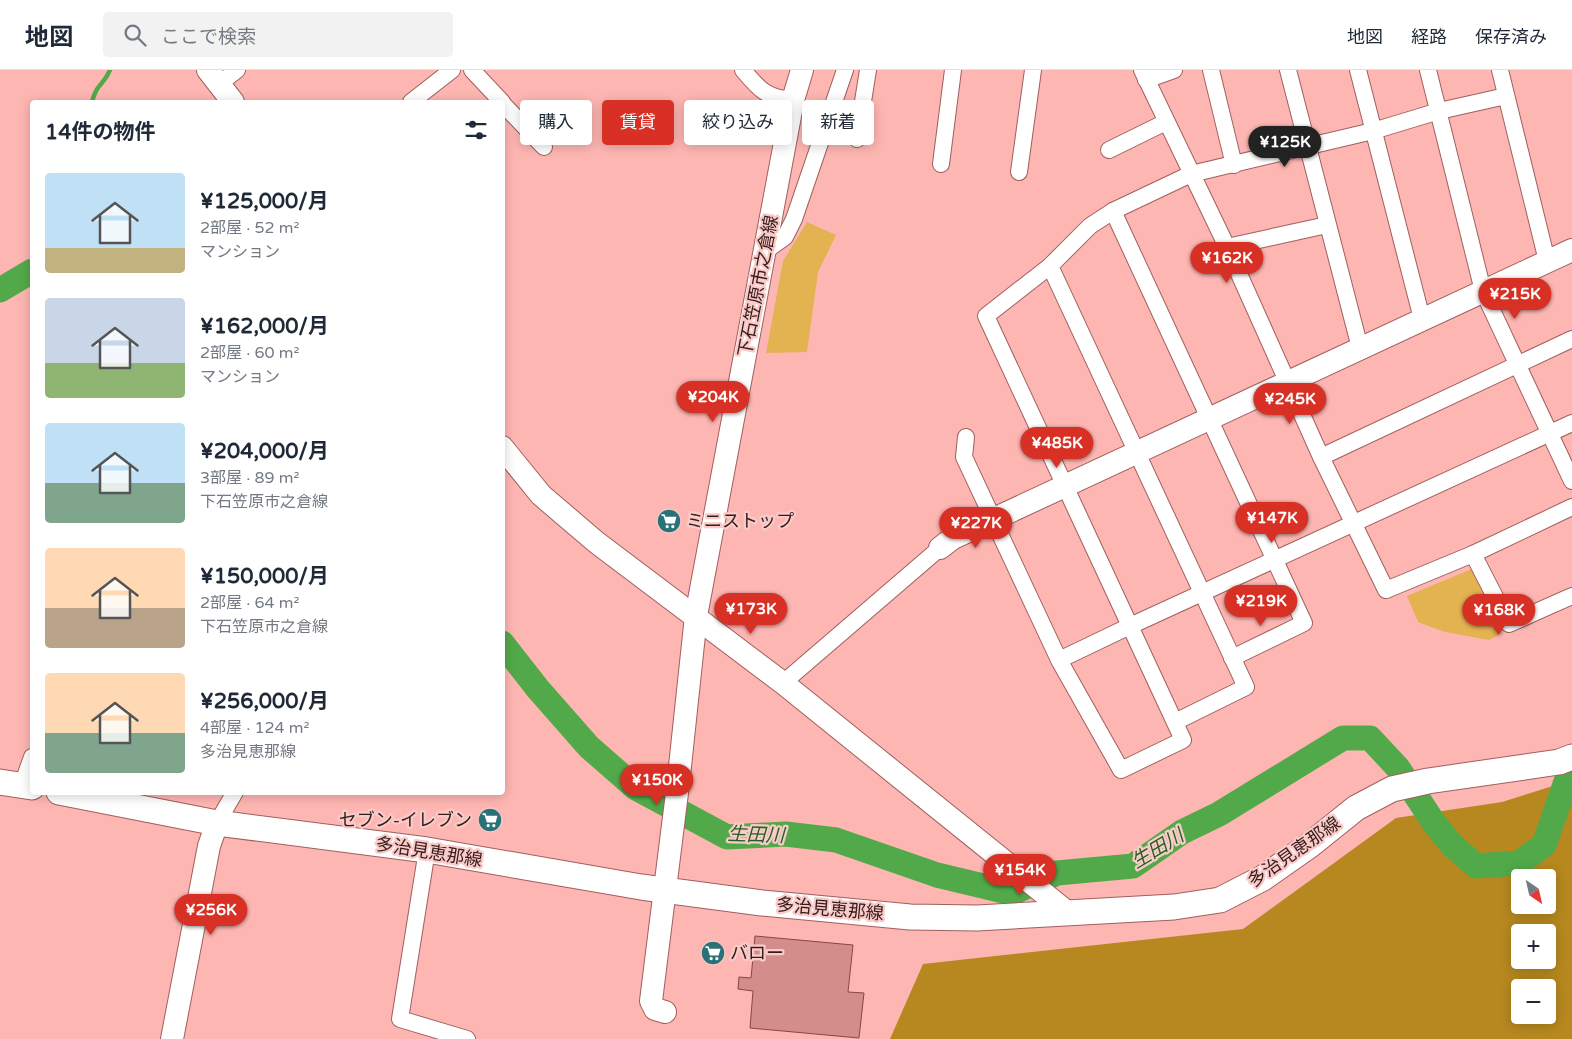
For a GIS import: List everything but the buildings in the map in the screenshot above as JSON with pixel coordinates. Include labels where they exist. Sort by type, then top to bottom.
[{"type":"main road","name":"多治見恵那線","points":[[74,795],[217,824],[427,850],[762,903],[910,917],[977,918],[1174,908],[1220,900],[1263,878],[1310,845],[1356,808],[1392,789],[1428,781],[1565,760]]},
{"type":"street","points":[[231,100],[214,77],[237,70]]},
{"type":"street","points":[[414,100],[452,70]]},
{"type":"street","points":[[472,70],[499,100]]},
{"type":"street","points":[[743,70],[760,90],[777,99],[793,100]]},
{"type":"street","name":"下石笠原市之倉線","points":[[665,1012],[655,1009],[651,1000],[666,889],[696,616],[793,100],[802,70]]},
{"type":"street","points":[[764,252],[785,237],[794,219],[845,70]]},
{"type":"street","points":[[863,100],[868,70]]},
{"type":"street","points":[[941,164],[953,70]]},
{"type":"street","points":[[1019,172],[1033,70]]},
{"type":"street","points":[[1174,70],[1144,75],[1227,247],[1321,457],[1386,590],[1473,554],[1572,506]]},
{"type":"street","points":[[1211,70],[1234,165]]},
{"type":"street","points":[[1288,70],[1360,348]]},
{"type":"street","points":[[1358,70],[1422,319]]},
{"type":"street","points":[[1428,70],[1484,291],[1572,481]]},
{"type":"street","points":[[1500,70],[1547,261]]},
{"type":"street","points":[[966,437],[964,457],[1059,660],[1122,770],[1183,740],[986,316],[1050,266],[1090,226],[1112,211],[1191,174],[1373,131],[1439,111],[1506,96]]},
{"type":"street","points":[[505,106],[544,147]]},
{"type":"street","points":[[1109,150],[1166,122]]},
{"type":"street","points":[[1112,211],[1304,623],[1232,658]]},
{"type":"street","points":[[1227,247],[1327,225]]},
{"type":"street","points":[[783,683],[954,538],[1572,250]]},
{"type":"street","points":[[1050,266],[1246,687],[1175,722]]},
{"type":"street","points":[[1321,457],[1572,339]]},
{"type":"street","points":[[1059,660],[1572,423]]},
{"type":"street","points":[[505,451],[541,495],[596,542],[783,683],[1067,912]]},
{"type":"street","points":[[1473,554],[1509,624],[1572,596]]},
{"type":"street","points":[[18,785],[30,761]]},
{"type":"street","points":[[172,1039],[209,846],[217,824],[233,795]]},
{"type":"street","points":[[427,850],[400,1019],[467,1039]]},
{"type":"shaded area","points":[[807,222],[836,235],[818,272],[807,352],[766,353],[783,261]]},
{"type":"shaded area","points":[[1474,568],[1502,633],[1489,640],[1445,632],[1418,622],[1407,596]]},
{"type":"shaded area","points":[[1572,780],[1572,1039],[890,1039],[923,964],[1243,929],[1396,818],[1502,802]]},
{"type":"waterway","points":[[93,100],[110,70]]},
{"type":"waterway","name":"生田川","points":[[0,290],[30,272]]},
{"type":"waterway","name":"生田川","points":[[505,647],[538,689],[589,747],[636,788],[727,837],[786,834],[836,840],[937,875],[1012,893],[1057,873],[1133,866],[1182,832],[1219,814],[1343,738],[1370,738],[1398,768],[1434,823],[1452,845],[1476,866],[1519,863],[1544,845],[1572,764]]},
{"type":"place","name":"ミニストップ","points":[[669,521]]},
{"type":"place","name":"セブン-イレブン","points":[[490,820]]},
{"type":"place","name":"バロー","points":[[713,953]]}]
